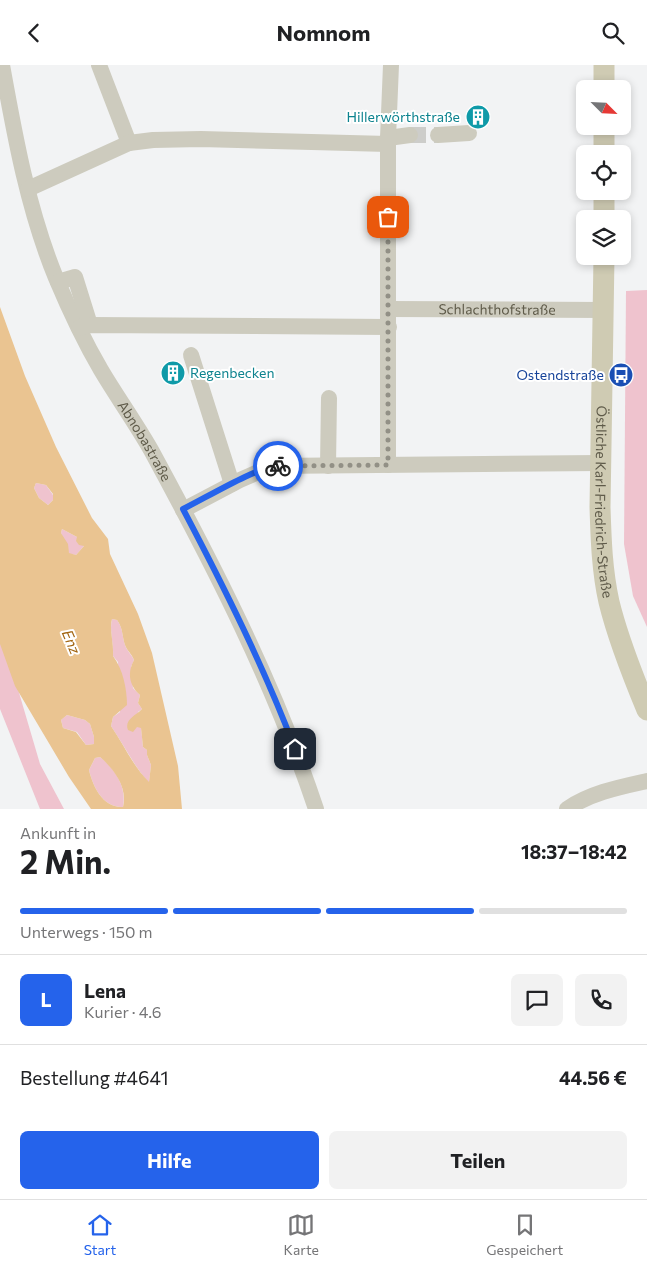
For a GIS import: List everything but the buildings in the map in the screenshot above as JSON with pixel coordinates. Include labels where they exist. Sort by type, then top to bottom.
[{"type":"main road","points":[[604,65],[604,80]]},
{"type":"main road","name":"Östliche Karl-Friedrich-Straße","points":[[604,265],[600,463],[601,548],[609,600],[628,663],[647,710]]},
{"type":"street","name":"Abnobastraße","points":[[2,65],[28,189],[39,229],[58,282],[85,326],[94,356],[146,441],[233,607],[282,715],[316,809]]},
{"type":"street","points":[[99,65],[129,143]]},
{"type":"street","points":[[388,465],[388,141],[391,65]]},
{"type":"street","points":[[438,135],[469,133]]},
{"type":"street","points":[[28,189],[129,143],[153,140],[200,139],[388,141],[410,135]]},
{"type":"street","name":"Schlachthofstraße","points":[[389,309],[603,310]]},
{"type":"street","points":[[85,326],[389,327]]},
{"type":"street","points":[[191,355],[232,484]]},
{"type":"street","points":[[328,466],[329,398]]},
{"type":"street","points":[[183,509],[272,466],[600,463]]},
{"type":"street","points":[[567,809],[603,792],[647,781]]},
{"type":"shaded area","points":[[647,290],[647,627],[633,596],[624,544],[626,291]]},
{"type":"shaded area","points":[[36,483],[46,485],[53,495],[53,500],[48,505],[39,498],[34,488]]},
{"type":"shaded area","points":[[62,529],[77,537],[84,546],[76,555],[69,554],[61,533]]},
{"type":"shaded area","points":[[112,619],[117,620],[119,623],[126,647],[134,660],[131,667],[133,688],[140,695],[138,703],[142,709],[138,712],[137,727],[141,727],[143,747],[147,750],[151,765],[149,783],[111,726],[113,717],[120,712],[118,662],[113,656]]},
{"type":"shaded area","points":[[0,628],[40,764],[64,809],[40,809],[0,709]]},
{"type":"shaded area","points":[[67,715],[85,720],[90,724],[94,744],[86,745],[77,732],[63,728],[61,720]]},
{"type":"shaded area","points":[[100,757],[119,779],[123,792],[123,807],[110,804],[105,800],[93,783],[89,770],[95,758]]},
{"type":"water","name":"Enz","points":[[0,307],[25,376],[56,447],[92,518],[108,539],[110,554],[138,614],[152,653],[178,766],[182,809],[91,809],[69,777],[15,686],[0,644]],"holes":[[[36,483],[46,485],[53,494],[53,500],[48,505],[39,498],[34,488]],[[62,529],[77,537],[76,541],[79,545],[84,546],[76,555],[69,553],[68,544],[61,533]],[[112,619],[117,620],[119,623],[125,645],[134,660],[130,670],[130,679],[133,687],[140,695],[138,703],[142,709],[131,718],[127,727],[128,730],[133,732],[137,727],[141,728],[143,747],[147,750],[151,765],[149,782],[133,762],[111,726],[113,717],[127,705],[124,679],[113,656]],[[67,715],[85,720],[90,724],[94,744],[86,745],[76,732],[63,728],[61,720]],[[100,757],[110,767],[122,786],[123,807],[110,804],[100,795],[93,783],[89,770],[95,758]]]},
{"type":"tunnel","points":[[410,135],[438,135]]},
{"type":"way so far","points":[[278,466],[388,465],[388,217]]},
{"type":"place","name":"Hillerwörthstraße","points":[[478,117]]},
{"type":"place","name":"Regenbecken","points":[[173,373]]},
{"type":"place","name":"Ostendstraße","points":[[621,375]]},
{"type":"route","points":[[278,466],[272,466],[240,480],[183,509],[233,607],[282,715],[295,749]]}]
